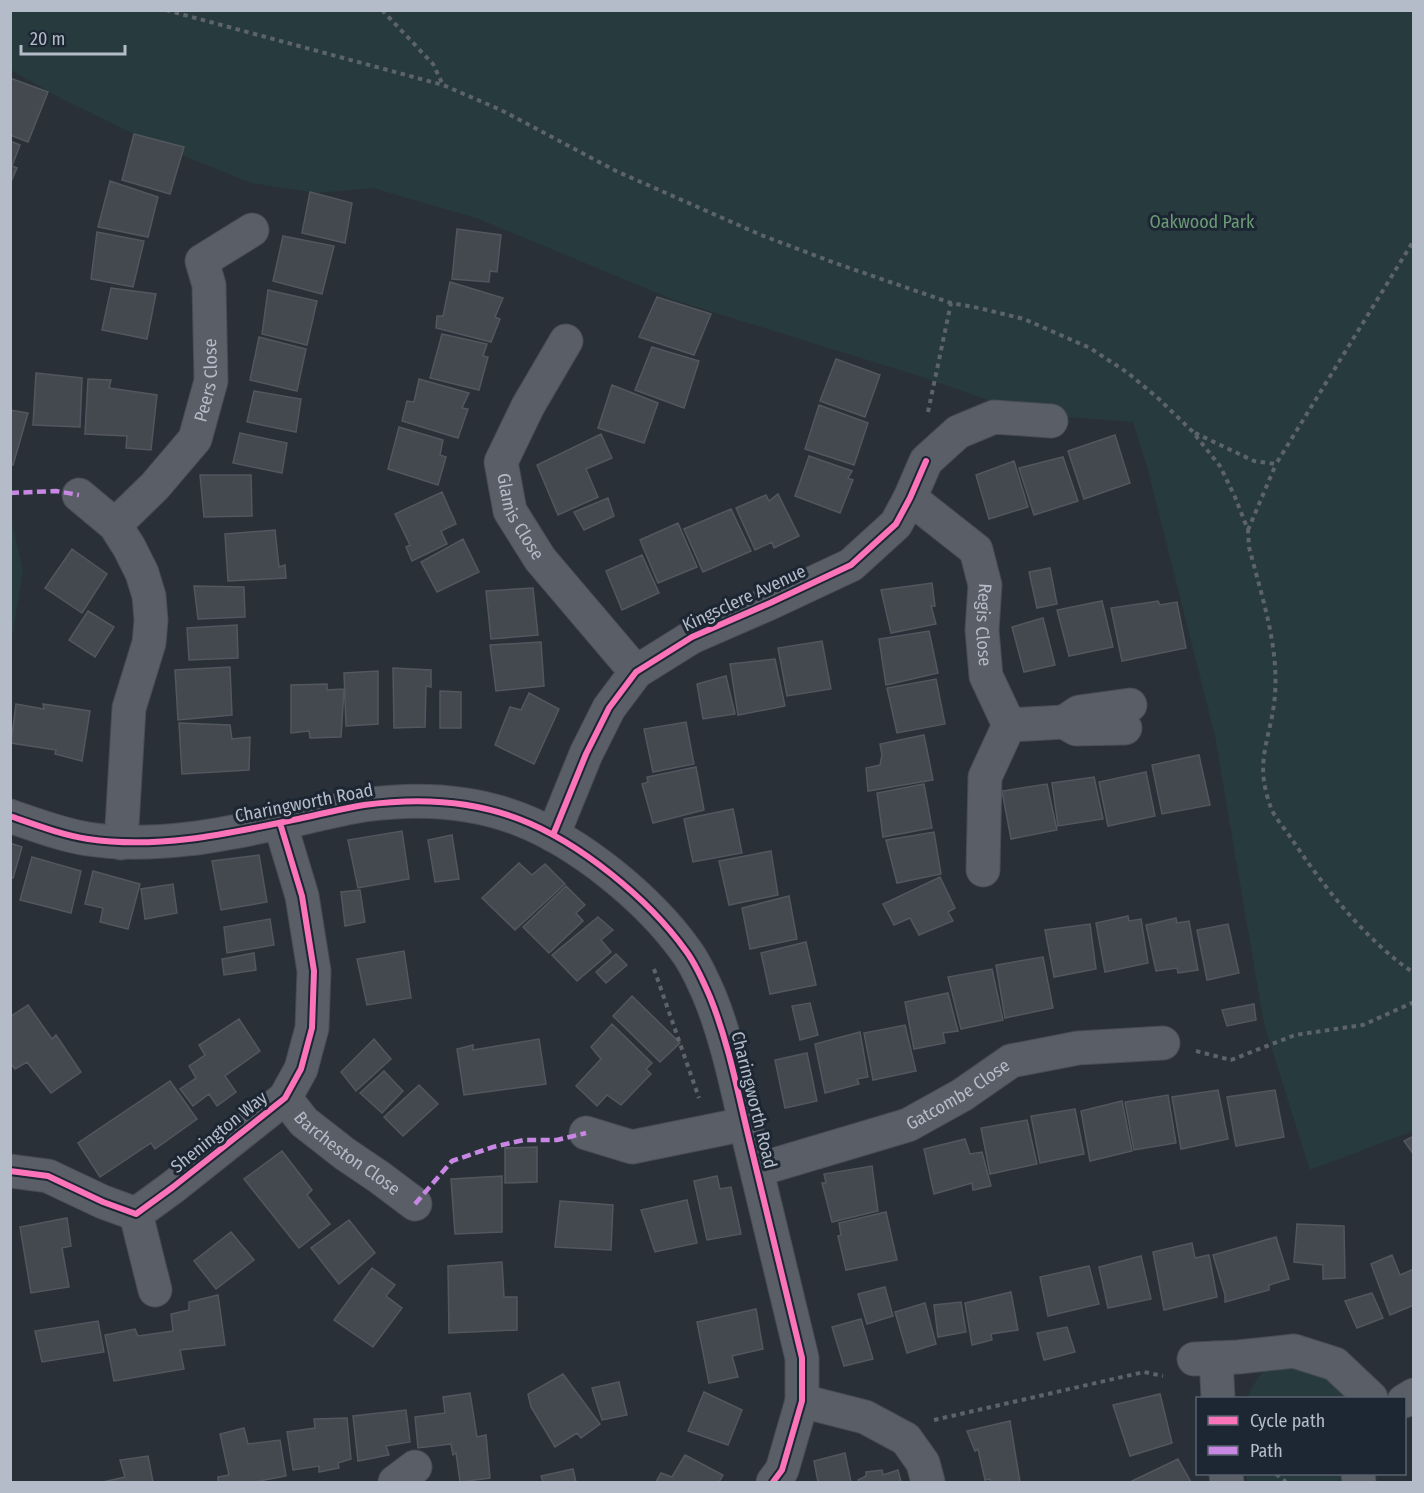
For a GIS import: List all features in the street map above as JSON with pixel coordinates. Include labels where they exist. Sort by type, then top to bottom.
[{"type":"street","name":"Peers Close","points":[[115,525],[156,486],[195,439],[211,381],[209,285],[202,261],[252,230]]},
{"type":"street","name":"Glamis Close","points":[[566,341],[528,406],[501,462],[510,511],[540,559],[636,672]]},
{"type":"street","points":[[926,461],[958,432],[994,417],[1051,421]]},
{"type":"street","name":"Kingsclere Avenue","points":[[553,835],[586,754],[609,708],[636,672],[692,637],[851,565],[896,524],[926,461]]},
{"type":"street","points":[[79,495],[115,525],[142,573],[149,596],[151,620],[148,643],[129,708],[121,843]]},
{"type":"street","name":"Regis Close","points":[[910,498],[976,550],[985,585],[982,630],[987,676],[1009,725]]},
{"type":"street","points":[[983,870],[986,777],[1009,725],[1064,722],[1076,729],[1128,716]]},
{"type":"street","name":"Charingworth Road","points":[[10,816],[85,839],[121,843],[155,843],[207,837],[362,805],[407,801],[446,803],[483,809],[518,819],[553,835],[622,882],[647,906],[687,952],[710,995],[726,1043],[802,1358],[802,1401],[782,1470],[773,1482]]},
{"type":"street","name":"Shenington Way","points":[[136,1214],[285,1098],[301,1069],[312,1028],[314,971],[302,896],[280,823]]},
{"type":"street","name":"Gatcombe Close","points":[[757,1170],[908,1125],[962,1095],[1011,1061],[1078,1048],[1163,1044]]},
{"type":"street","name":"Barcheston Close","points":[[285,1098],[304,1122],[415,1204]]},
{"type":"street","points":[[586,1133],[632,1148],[746,1124]]},
{"type":"street","points":[[10,1171],[48,1176],[103,1202],[136,1214],[155,1290]]},
{"type":"street","points":[[1218,1397],[1205,1358],[1294,1351],[1335,1364],[1370,1397]]},
{"type":"street","points":[[802,1401],[865,1417],[906,1439],[923,1463],[928,1482]]},
{"type":"path","points":[[166,10],[443,85],[501,110],[616,171],[761,235],[951,303],[1024,319],[1090,348],[1128,373],[1192,431],[1220,466],[1248,530],[1249,547],[1275,656],[1274,704],[1264,750],[1264,780],[1271,809],[1329,890],[1367,933],[1401,965],[1413,973]]},
{"type":"path","points":[[382,10],[433,64],[443,85]]},
{"type":"path","points":[[1248,530],[1276,464],[1413,240]]},
{"type":"path","points":[[926,461],[928,411],[951,303]]},
{"type":"path","points":[[1192,431],[1254,461],[1276,464]]},
{"type":"path","points":[[651,962],[711,1131]]},
{"type":"path","points":[[1163,1044],[1230,1060],[1295,1035],[1363,1025],[1413,1002]]},
{"type":"path","points":[[890,1430],[1144,1372],[1166,1377]]},
{"type":"green space","name":"Oakwood Park","points":[[11,10],[1413,11],[1413,1131],[1310,1170],[1264,1024],[1215,736],[1148,470],[1133,422],[1029,414],[922,377],[674,300],[479,219],[373,188],[317,193],[251,183],[157,145],[64,100],[11,70]]},
{"type":"green space","points":[[10,518],[23,571],[11,643]]},
{"type":"green space","points":[[1294,1362],[1318,1371],[1353,1397],[1248,1397],[1260,1376],[1275,1366]]},
{"type":"green space","points":[[1246,1475],[1345,1475],[1346,1482],[1247,1482]]},
{"type":"building","points":[[10,78],[48,92],[28,142],[10,135]]},
{"type":"building","points":[[134,134],[184,147],[170,194],[122,180]]},
{"type":"building","points":[[10,141],[20,145],[12,166],[17,168],[10,184]]},
{"type":"building","points":[[110,181],[158,197],[148,237],[98,227]]},
{"type":"building","points":[[310,192],[352,203],[345,243],[302,233]]},
{"type":"building","points":[[457,229],[501,235],[497,272],[490,271],[489,282],[452,279]]},
{"type":"building","points":[[97,232],[144,241],[133,287],[91,279]]},
{"type":"building","points":[[283,236],[334,246],[322,294],[273,281]]},
{"type":"building","points":[[450,282],[503,298],[495,317],[500,319],[491,342],[436,328],[437,316],[443,316]]},
{"type":"building","points":[[111,288],[156,294],[147,339],[102,330]]},
{"type":"building","points":[[268,290],[317,301],[307,345],[262,334]]},
{"type":"building","points":[[657,297],[711,314],[694,355],[639,337]]},
{"type":"building","points":[[442,334],[487,344],[483,356],[488,357],[479,390],[430,378]]},
{"type":"building","points":[[259,337],[306,349],[297,391],[250,380]]},
{"type":"building","points":[[652,347],[699,361],[684,408],[635,390]]},
{"type":"building","points":[[836,359],[880,375],[865,417],[820,401]]},
{"type":"building","points":[[36,373],[82,378],[80,427],[33,425]]},
{"type":"building","points":[[88,379],[111,380],[109,388],[157,395],[151,450],[126,448],[127,436],[85,434]]},
{"type":"building","points":[[419,379],[469,393],[462,408],[468,409],[458,438],[402,421],[407,401],[414,402]]},
{"type":"building","points":[[612,385],[658,403],[644,443],[598,428]]},
{"type":"building","points":[[254,391],[301,399],[296,432],[247,422]]},
{"type":"building","points":[[819,405],[868,423],[854,465],[805,449]]},
{"type":"building","points":[[10,410],[28,413],[13,465],[10,464]]},
{"type":"building","points":[[399,427],[443,440],[440,455],[446,457],[438,485],[388,469]]},
{"type":"building","points":[[240,433],[287,443],[282,473],[233,463]]},
{"type":"building","points":[[601,434],[612,458],[586,469],[598,497],[558,515],[537,465]]},
{"type":"building","points":[[1115,435],[1130,483],[1084,499],[1068,451]]},
{"type":"building","points":[[809,456],[852,471],[848,478],[853,480],[840,513],[795,496]]},
{"type":"building","points":[[1063,457],[1078,501],[1034,515],[1019,468]]},
{"type":"building","points":[[1014,461],[1028,507],[989,519],[976,475]]},
{"type":"building","points":[[200,475],[251,475],[252,516],[204,517]]},
{"type":"building","points":[[442,492],[456,524],[441,531],[447,544],[412,561],[406,547],[410,545],[395,514]]},
{"type":"building","points":[[778,494],[799,536],[774,548],[772,542],[755,550],[736,508],[766,495],[769,501]]},
{"type":"building","points":[[608,498],[614,516],[584,530],[574,512]]},
{"type":"building","points":[[731,509],[751,551],[703,572],[684,529]]},
{"type":"building","points":[[678,523],[697,567],[658,583],[640,540]]},
{"type":"building","points":[[275,530],[279,567],[285,565],[286,578],[228,581],[225,534]]},
{"type":"building","points":[[463,539],[479,572],[437,592],[421,562]]},
{"type":"building","points":[[72,549],[107,574],[82,613],[45,588]]},
{"type":"building","points":[[642,555],[659,593],[622,610],[606,571]]},
{"type":"building","points":[[1050,568],[1057,604],[1037,608],[1029,572]]},
{"type":"building","points":[[932,583],[935,606],[931,606],[936,624],[891,633],[881,590]]},
{"type":"building","points":[[194,586],[244,587],[245,617],[198,619]]},
{"type":"building","points":[[533,588],[538,635],[491,639],[486,591]]},
{"type":"building","points":[[1102,601],[1113,647],[1069,656],[1057,610]]},
{"type":"building","points":[[1158,601],[1160,605],[1177,602],[1186,648],[1122,661],[1111,608]]},
{"type":"building","points":[[88,611],[114,627],[95,657],[69,640]]},
{"type":"building","points":[[1043,618],[1055,665],[1024,672],[1012,627]]},
{"type":"building","points":[[237,625],[238,658],[189,660],[187,628]]},
{"type":"building","points":[[929,631],[938,673],[886,685],[879,639]]},
{"type":"building","points":[[822,641],[831,689],[787,696],[778,648]]},
{"type":"building","points":[[541,642],[544,686],[496,691],[490,645]]},
{"type":"building","points":[[775,659],[785,706],[738,715],[730,664]]},
{"type":"building","points":[[230,667],[232,715],[178,720],[175,670]]},
{"type":"building","points":[[393,668],[431,670],[431,687],[426,686],[425,727],[394,728]]},
{"type":"building","points":[[378,671],[378,724],[346,726],[344,673]]},
{"type":"building","points":[[726,676],[735,714],[703,719],[697,684]]},
{"type":"building","points":[[936,679],[945,724],[897,733],[887,688]]},
{"type":"building","points":[[327,684],[327,690],[344,689],[341,737],[310,738],[309,731],[291,733],[291,685]]},
{"type":"building","points":[[440,691],[461,692],[461,728],[440,728]]},
{"type":"building","points":[[529,693],[559,709],[534,764],[495,745],[510,707],[521,710]]},
{"type":"building","points":[[16,704],[44,709],[43,704],[90,711],[82,761],[55,754],[56,750],[11,743]]},
{"type":"building","points":[[686,722],[694,764],[653,772],[644,729]]},
{"type":"building","points":[[179,723],[230,725],[232,739],[250,737],[249,770],[182,774]]},
{"type":"building","points":[[924,735],[933,780],[868,791],[866,768],[880,765],[882,755],[880,744]]},
{"type":"building","points":[[1199,755],[1210,805],[1162,814],[1152,765]]},
{"type":"building","points":[[696,767],[704,810],[653,823],[642,784],[648,782],[647,777]]},
{"type":"building","points":[[1146,772],[1155,816],[1108,826],[1099,782]]},
{"type":"building","points":[[1094,777],[1103,819],[1058,826],[1052,783]]},
{"type":"building","points":[[924,784],[932,828],[883,837],[877,793]]},
{"type":"building","points":[[1047,784],[1057,830],[1011,839],[1002,791]]},
{"type":"building","points":[[733,809],[742,853],[693,862],[684,819]]},
{"type":"building","points":[[402,831],[409,879],[358,888],[348,840]]},
{"type":"building","points":[[934,832],[941,874],[897,883],[886,840]]},
{"type":"building","points":[[452,835],[459,879],[435,882],[428,840]]},
{"type":"building","points":[[10,843],[22,847],[13,878],[10,877]]},
{"type":"building","points":[[771,851],[778,895],[729,905],[719,861]]},
{"type":"building","points":[[259,855],[267,902],[221,910],[212,861]]},
{"type":"building","points":[[32,857],[81,871],[71,913],[20,900]]},
{"type":"building","points":[[519,863],[532,875],[545,864],[565,884],[515,930],[482,898]]},
{"type":"building","points":[[93,871],[140,884],[128,929],[100,922],[103,908],[85,904]]},
{"type":"building","points":[[940,877],[955,908],[948,912],[953,921],[919,935],[910,918],[894,925],[883,904]]},
{"type":"building","points":[[173,884],[177,913],[145,919],[141,889]]},
{"type":"building","points":[[566,886],[585,905],[576,913],[583,921],[549,953],[523,927]]},
{"type":"building","points":[[360,890],[365,922],[345,926],[341,892]]},
{"type":"building","points":[[789,896],[797,939],[750,949],[742,908]]},
{"type":"building","points":[[1128,916],[1129,921],[1141,919],[1148,963],[1105,972],[1096,923]]},
{"type":"building","points":[[598,917],[613,930],[601,940],[611,952],[577,981],[552,955]]},
{"type":"building","points":[[1176,918],[1177,923],[1189,921],[1198,970],[1178,973],[1177,968],[1156,971],[1146,925]]},
{"type":"building","points":[[270,919],[274,945],[227,953],[224,927]]},
{"type":"building","points":[[1090,924],[1096,969],[1054,977],[1045,930]]},
{"type":"building","points":[[1228,924],[1239,973],[1207,980],[1197,930]]},
{"type":"building","points":[[806,942],[816,985],[770,994],[761,953]]},
{"type":"building","points":[[404,951],[411,998],[367,1005],[357,959]]},
{"type":"building","points":[[254,953],[256,970],[224,975],[222,959]]},
{"type":"building","points":[[616,954],[627,965],[606,983],[596,972]]},
{"type":"building","points":[[1043,957],[1053,1008],[1005,1018],[996,965]]},
{"type":"building","points":[[992,969],[1003,1020],[961,1029],[948,977]]},
{"type":"building","points":[[948,993],[958,1031],[943,1033],[945,1043],[914,1049],[905,1002]]},
{"type":"building","points":[[632,996],[680,1043],[660,1062],[613,1016]]},
{"type":"building","points":[[810,1003],[818,1035],[800,1040],[792,1006]]},
{"type":"building","points":[[1254,1004],[1256,1020],[1227,1026],[1222,1010]]},
{"type":"building","points":[[28,1005],[52,1039],[56,1035],[81,1072],[51,1093],[27,1062],[15,1069],[12,1065],[10,1066],[10,1017]]},
{"type":"building","points":[[239,1019],[260,1051],[225,1076],[236,1092],[217,1106],[209,1094],[193,1106],[180,1089],[196,1078],[189,1066],[205,1055],[199,1045]]},
{"type":"building","points":[[612,1024],[652,1063],[646,1069],[651,1074],[621,1105],[607,1095],[597,1106],[576,1086],[601,1059],[591,1047]]},
{"type":"building","points":[[905,1025],[916,1071],[873,1080],[864,1033]]},
{"type":"building","points":[[860,1032],[868,1077],[857,1079],[859,1084],[825,1093],[815,1044]]},
{"type":"building","points":[[374,1039],[391,1059],[356,1091],[341,1072]]},
{"type":"building","points":[[539,1039],[546,1084],[464,1095],[457,1049],[473,1045],[473,1050]]},
{"type":"building","points":[[807,1053],[817,1101],[785,1108],[775,1060]]},
{"type":"building","points":[[384,1071],[403,1091],[382,1113],[360,1093]]},
{"type":"building","points":[[170,1081],[197,1119],[155,1149],[151,1143],[100,1177],[78,1143]]},
{"type":"building","points":[[419,1085],[438,1104],[403,1136],[384,1117]]},
{"type":"building","points":[[1218,1090],[1228,1139],[1181,1149],[1172,1097]]},
{"type":"building","points":[[1275,1090],[1284,1137],[1236,1146],[1227,1097]]},
{"type":"building","points":[[1168,1095],[1176,1143],[1134,1150],[1125,1102]]},
{"type":"building","points":[[1122,1101],[1132,1151],[1090,1161],[1081,1111]]},
{"type":"building","points":[[1075,1109],[1084,1154],[1040,1163],[1031,1116]]},
{"type":"building","points":[[1027,1120],[1037,1164],[990,1174],[981,1128]]},
{"type":"building","points":[[1414,1136],[1414,1155],[1404,1141]]},
{"type":"building","points":[[965,1139],[970,1154],[982,1152],[991,1186],[973,1190],[972,1183],[934,1194],[924,1149]]},
{"type":"building","points":[[537,1147],[537,1182],[505,1183],[505,1148]]},
{"type":"building","points":[[282,1151],[312,1190],[307,1195],[330,1224],[299,1248],[244,1179]]},
{"type":"building","points":[[872,1166],[878,1211],[832,1222],[822,1183],[826,1183],[824,1174]]},
{"type":"building","points":[[502,1176],[502,1232],[455,1234],[451,1179]]},
{"type":"building","points":[[717,1176],[720,1189],[731,1187],[741,1234],[707,1240],[694,1181]]},
{"type":"building","points":[[687,1200],[697,1243],[655,1252],[641,1210]]},
{"type":"building","points":[[560,1201],[613,1205],[611,1250],[555,1247]]},
{"type":"building","points":[[886,1212],[897,1260],[846,1270],[838,1236],[841,1235],[839,1223]]},
{"type":"building","points":[[67,1218],[71,1246],[62,1248],[69,1287],[31,1293],[20,1227]]},
{"type":"building","points":[[349,1220],[375,1253],[339,1284],[311,1248]]},
{"type":"building","points":[[1297,1224],[1344,1226],[1345,1278],[1323,1279],[1323,1265],[1294,1262]]},
{"type":"building","points":[[231,1232],[254,1260],[216,1289],[194,1261]]},
{"type":"building","points":[[1276,1237],[1289,1279],[1269,1285],[1269,1290],[1225,1302],[1213,1255]]},
{"type":"building","points":[[1192,1243],[1195,1258],[1209,1255],[1217,1297],[1164,1310],[1153,1252]]},
{"type":"building","points":[[1392,1255],[1400,1275],[1414,1269],[1414,1305],[1390,1315],[1371,1264]]},
{"type":"building","points":[[1141,1256],[1151,1299],[1108,1308],[1099,1267]]},
{"type":"building","points":[[502,1262],[504,1297],[517,1297],[517,1330],[449,1333],[448,1266]]},
{"type":"building","points":[[1089,1266],[1099,1304],[1048,1316],[1040,1277]]},
{"type":"building","points":[[372,1268],[395,1285],[386,1296],[402,1308],[373,1347],[334,1320]]},
{"type":"building","points":[[885,1287],[893,1316],[867,1324],[858,1294]]},
{"type":"building","points":[[1011,1292],[1018,1330],[991,1334],[992,1340],[972,1345],[965,1303]]},
{"type":"building","points":[[1372,1293],[1383,1318],[1357,1328],[1345,1301]]},
{"type":"building","points":[[218,1295],[225,1345],[180,1350],[184,1369],[114,1381],[105,1335],[135,1329],[138,1336],[173,1331],[171,1314],[189,1310],[189,1302]]},
{"type":"building","points":[[961,1302],[966,1332],[938,1337],[934,1305]]},
{"type":"building","points":[[925,1303],[936,1344],[907,1353],[895,1312]]},
{"type":"building","points":[[756,1309],[763,1349],[732,1356],[738,1377],[709,1383],[697,1322]]},
{"type":"building","points":[[861,1319],[873,1359],[844,1366],[832,1327]]},
{"type":"building","points":[[98,1321],[104,1352],[42,1362],[35,1331]]},
{"type":"building","points":[[1067,1327],[1075,1352],[1044,1360],[1037,1333]]},
{"type":"building","points":[[563,1374],[600,1424],[581,1438],[577,1433],[555,1447],[531,1407],[528,1394]]},
{"type":"building","points":[[619,1382],[627,1415],[602,1420],[592,1388]]},
{"type":"building","points":[[704,1392],[742,1410],[728,1445],[688,1431]]},
{"type":"building","points":[[470,1393],[477,1437],[486,1435],[490,1478],[460,1482],[456,1453],[453,1455],[451,1444],[418,1448],[415,1417],[445,1413],[443,1397]]},
{"type":"building","points":[[1160,1394],[1172,1443],[1130,1456],[1113,1405]]},
{"type":"building","points":[[406,1410],[410,1442],[386,1446],[389,1455],[358,1461],[353,1416]]},
{"type":"building","points":[[347,1418],[351,1459],[338,1463],[339,1468],[319,1472],[319,1466],[293,1470],[287,1432],[315,1428],[314,1419]]},
{"type":"building","points":[[1010,1421],[1020,1482],[985,1480],[978,1449],[975,1451],[967,1431]]},
{"type":"building","points":[[244,1428],[248,1444],[280,1440],[286,1476],[254,1482],[218,1482],[218,1477],[229,1475],[220,1434]]},
{"type":"building","points":[[845,1453],[851,1482],[818,1482],[814,1461]]},
{"type":"building","points":[[685,1455],[723,1475],[719,1482],[656,1482],[661,1473],[672,1477]]},
{"type":"building","points":[[148,1456],[153,1482],[103,1482],[125,1477],[120,1460]]},
{"type":"building","points":[[1178,1459],[1191,1482],[1130,1482]]},
{"type":"building","points":[[573,1469],[576,1482],[543,1482],[541,1476]]},
{"type":"building","points":[[882,1470],[883,1475],[898,1470],[901,1482],[859,1482],[858,1480],[866,1476],[866,1472]]},
{"type":"marked path","points":[[10,493],[56,491],[79,495]]},
{"type":"marked path","points":[[415,1204],[452,1161],[493,1147],[524,1140],[557,1140],[586,1133]]},
{"type":"cycle path","points":[[553,835],[586,754],[609,708],[636,672],[692,637],[851,565],[896,524],[926,461]]},
{"type":"cycle path","points":[[10,816],[88,839],[143,842],[198,838],[364,805],[423,801],[462,804],[500,813],[542,829],[588,857],[632,892],[670,931],[689,956],[710,997],[733,1069],[802,1358],[802,1401],[782,1470],[773,1482]]},
{"type":"cycle path","points":[[10,1171],[48,1176],[103,1202],[136,1214],[285,1098],[301,1069],[312,1028],[314,971],[302,896],[280,823]]}]
